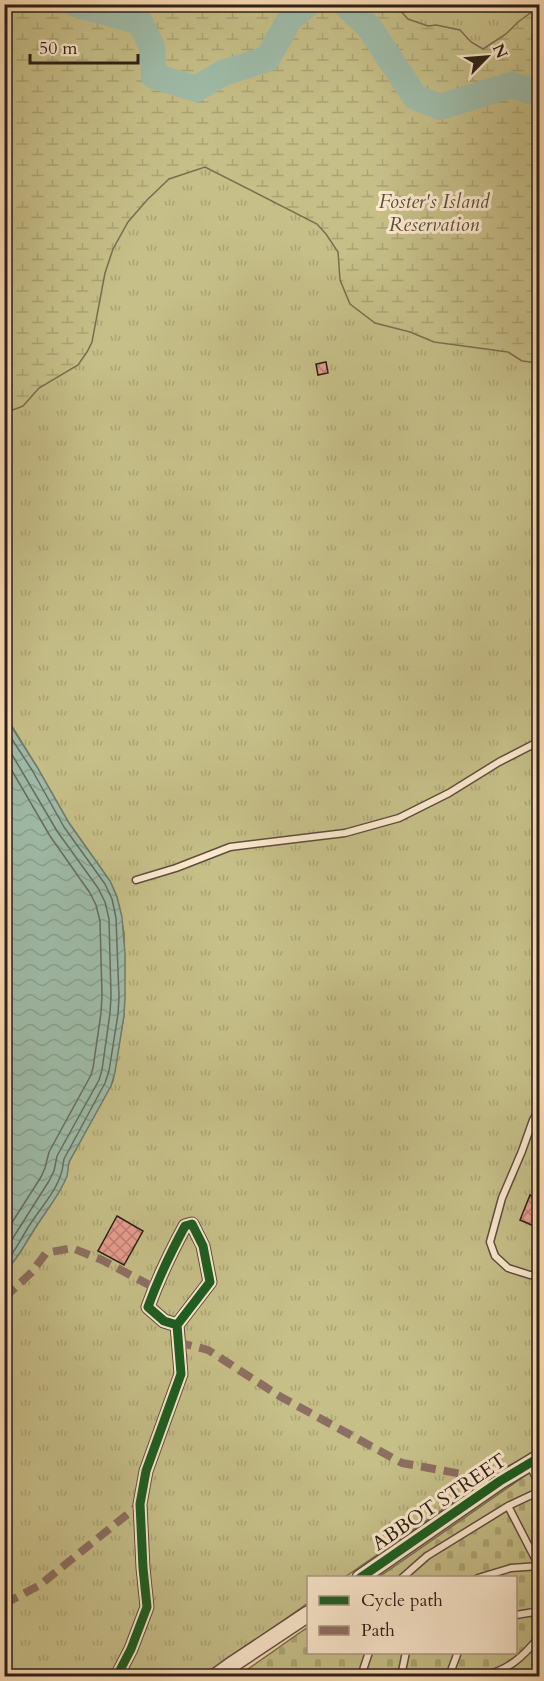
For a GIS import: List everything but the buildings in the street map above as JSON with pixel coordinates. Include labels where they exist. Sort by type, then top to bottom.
[{"type":"street","points":[[117,1677],[147,1607],[141,1504],[146,1471],[181,1374],[177,1325],[210,1282],[203,1246],[192,1224],[185,1226],[148,1307],[164,1321],[177,1325]]},
{"type":"street","name":"ABBOT STREET","points":[[363,1576],[534,1460]]},
{"type":"street","points":[[216,1677],[307,1615]]},
{"type":"lane","points":[[136,880],[176,868],[230,847],[345,833],[399,818],[449,793],[499,762],[540,743]]},
{"type":"lane","points":[[540,1108],[502,1198],[490,1242],[495,1256],[508,1268],[530,1275],[540,1275]]},
{"type":"lane","points":[[534,1460],[540,1485]]},
{"type":"lane","points":[[404,1576],[427,1556],[508,1506],[540,1491]]},
{"type":"lane","points":[[485,1576],[511,1568],[539,1567],[508,1506]]},
{"type":"lane","points":[[517,1615],[540,1611]]},
{"type":"lane","points":[[481,1677],[495,1674],[513,1664],[540,1636]]},
{"type":"lane","points":[[361,1677],[369,1654]]},
{"type":"lane","points":[[401,1677],[406,1654]]},
{"type":"lane","points":[[449,1677],[458,1654]]},
{"type":"green space","name":"Foster's Island Reservation","points":[[4,5],[395,5],[408,19],[428,26],[436,25],[460,30],[471,42],[483,49],[506,34],[539,7],[539,90],[536,86],[515,86],[539,94],[539,363],[522,361],[508,352],[434,342],[410,332],[375,323],[350,304],[340,280],[338,252],[317,224],[205,167],[169,179],[128,222],[113,249],[105,273],[92,342],[78,365],[39,388],[23,406],[5,413]]},
{"type":"green space","name":"Foster's Island Reservation","points":[[5,5],[539,5],[539,1450],[497,1472],[346,1576],[307,1576],[307,1604],[205,1676],[5,1676],[5,1271],[20,1253],[59,1190],[69,1162],[113,1081],[124,1015],[124,933],[117,897],[110,881],[69,823],[5,715]]},
{"type":"green space","points":[[539,1466],[539,1676],[238,1676],[307,1628],[307,1654],[517,1654],[517,1576],[380,1576]]},
{"type":"water","points":[[4,715],[69,823],[110,881],[122,917],[125,954],[124,1015],[111,1086],[69,1162],[67,1176],[60,1191],[5,1271]]},
{"type":"waterway","points":[[75,4],[140,22],[152,47],[154,76],[196,89],[223,73],[267,59],[290,19],[308,4]]},
{"type":"waterway","points":[[345,4],[369,27],[415,97],[440,107],[511,85],[540,94]]},
{"type":"marked path","points":[[4,1298],[32,1272],[46,1253],[72,1248],[102,1260],[155,1288]]},
{"type":"marked path","points":[[177,1342],[208,1350],[281,1397],[402,1463],[500,1481]]},
{"type":"marked path","points":[[4,1604],[40,1585],[140,1504]]},
{"type":"cycle path","points":[[117,1676],[131,1649],[147,1607],[140,1504],[146,1471],[181,1374],[177,1325],[210,1282],[203,1246],[192,1224],[185,1226],[160,1276],[148,1307],[164,1321],[177,1325]]},
{"type":"cycle path","points":[[363,1576],[500,1481],[540,1457]]}]
